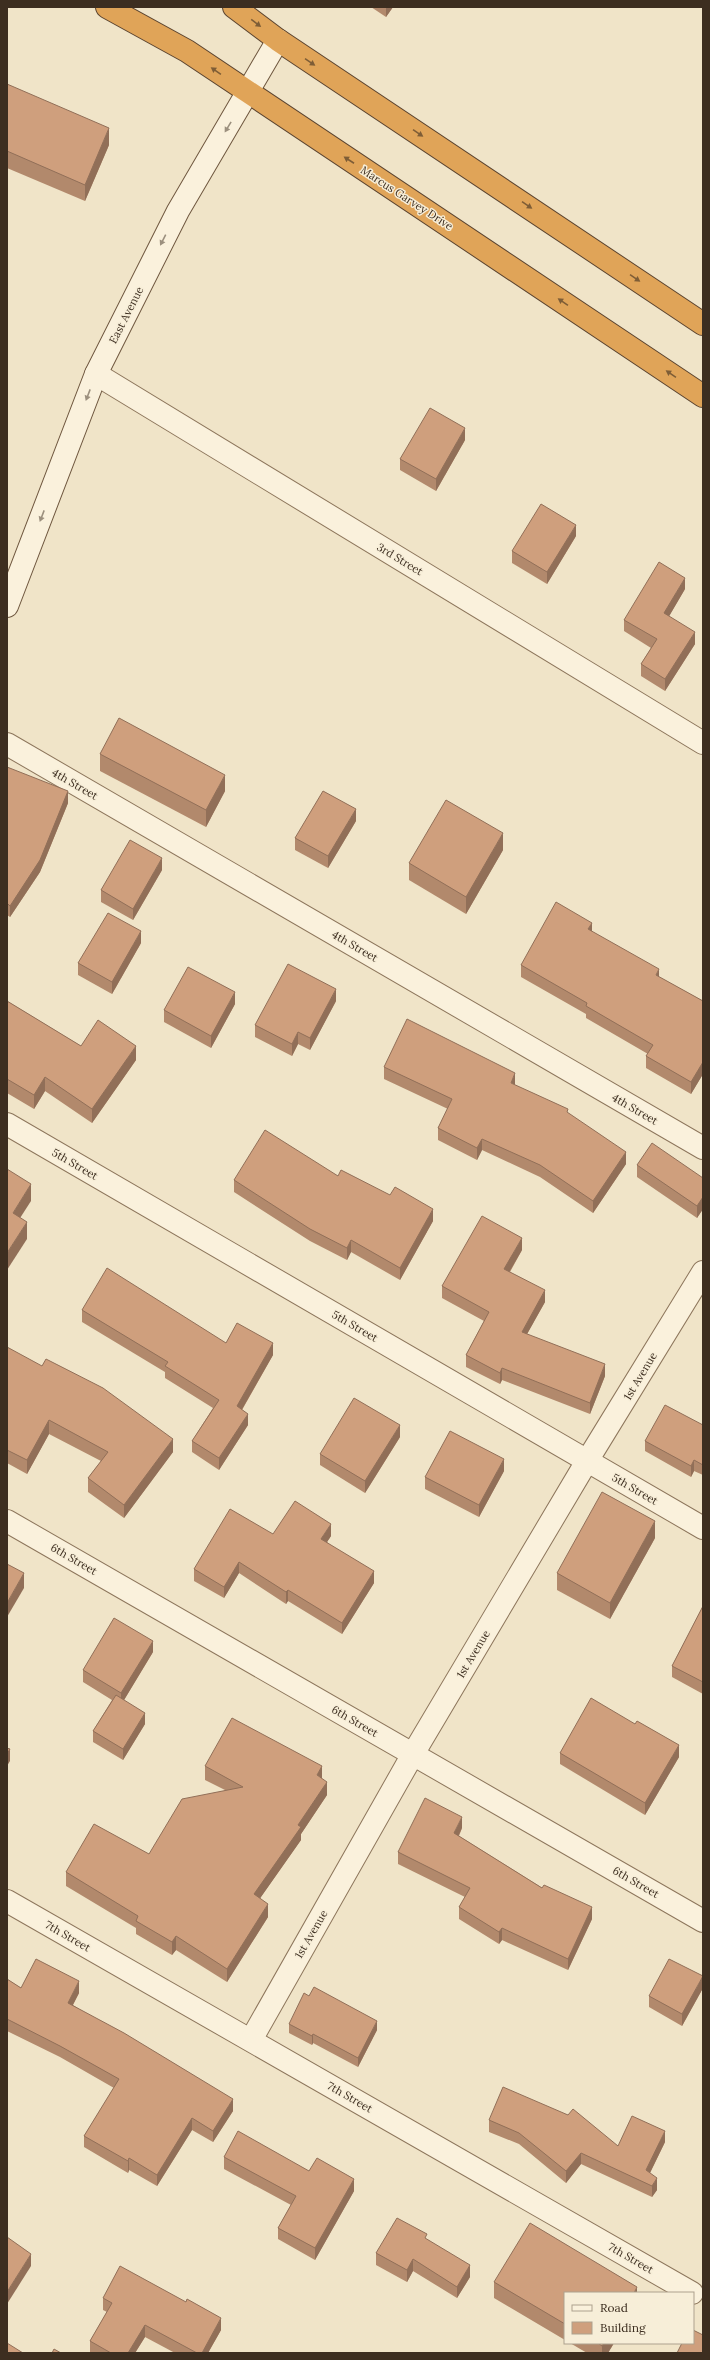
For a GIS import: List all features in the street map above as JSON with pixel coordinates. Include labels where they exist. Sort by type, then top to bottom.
[{"type":"highway","name":"Marcus Garvey Drive","points":[[107,7],[187,51],[248,94],[703,396]]},
{"type":"highway","points":[[234,7],[278,40],[703,324]]},
{"type":"street","name":"East Avenue","points":[[7,606],[96,374],[178,211],[248,94],[278,40]]},
{"type":"street","name":"3rd Street","points":[[96,374],[703,743]]},
{"type":"street","name":"4th Street","points":[[7,744],[703,1148]]},
{"type":"street","name":"5th Street","points":[[7,1124],[703,1528]]},
{"type":"street","name":"1st Avenue","points":[[251,2040],[413,1754],[587,1461],[703,1272]]},
{"type":"street","name":"6th Street","points":[[7,1521],[703,1921]]},
{"type":"street","name":"7th Street","points":[[7,1901],[691,2292]]},
{"type":"street","name":"7th Street","points":[[694,2294],[703,2299]]},
{"type":"building","points":[[7,84],[109,128],[85,185],[7,151]]},
{"type":"building","points":[[430,408],[465,428],[436,479],[400,459]]},
{"type":"building","points":[[541,504],[576,525],[547,572],[512,551]]},
{"type":"building","points":[[659,562],[685,578],[664,613],[695,632],[665,679],[641,664],[657,639],[624,620]]},
{"type":"building","points":[[119,718],[225,775],[206,810],[100,754]]},
{"type":"building","points":[[7,767],[68,791],[40,860],[10,906],[7,903]]},
{"type":"building","points":[[323,791],[356,809],[328,856],[295,838]]},
{"type":"building","points":[[446,800],[503,833],[466,897],[409,863]]},
{"type":"building","points":[[130,840],[162,858],[133,909],[101,890]]},
{"type":"building","points":[[556,902],[592,923],[588,929],[659,969],[656,975],[703,1001],[703,1062],[691,1082],[646,1056],[653,1045],[586,1006],[587,1003],[521,965]]},
{"type":"building","points":[[108,913],[141,931],[112,982],[78,963]]},
{"type":"building","points":[[288,964],[336,989],[310,1038],[298,1032],[292,1044],[255,1025]]},
{"type":"building","points":[[188,967],[235,992],[211,1036],[164,1010]]},
{"type":"building","points":[[7,1001],[81,1046],[98,1020],[136,1046],[92,1109],[45,1077],[34,1095],[7,1079]]},
{"type":"building","points":[[407,1019],[515,1073],[511,1083],[568,1109],[567,1112],[626,1152],[593,1201],[540,1165],[482,1139],[477,1148],[438,1128],[452,1099],[384,1067]]},
{"type":"building","points":[[265,1130],[338,1176],[341,1170],[390,1195],[395,1187],[433,1209],[400,1268],[351,1240],[347,1248],[310,1229],[234,1180]]},
{"type":"building","points":[[652,1143],[703,1178],[703,1197],[697,1206],[637,1165]]},
{"type":"building","points":[[7,1169],[31,1184],[13,1213],[27,1222],[7,1253]]},
{"type":"building","points":[[482,1216],[522,1238],[504,1269],[545,1290],[522,1332],[605,1364],[590,1403],[502,1368],[500,1373],[466,1355],[489,1312],[442,1286]]},
{"type":"building","points":[[107,1268],[226,1343],[237,1323],[273,1343],[237,1406],[248,1414],[219,1458],[192,1441],[219,1400],[165,1366],[168,1362],[82,1310]]},
{"type":"building","points":[[7,1347],[42,1366],[46,1359],[103,1388],[173,1439],[124,1505],[88,1478],[108,1452],[49,1420],[27,1460],[7,1450]]},
{"type":"building","points":[[354,1398],[400,1425],[365,1481],[320,1454]]},
{"type":"building","points":[[665,1405],[703,1425],[703,1465],[694,1460],[691,1466],[645,1441]]},
{"type":"building","points":[[450,1431],[504,1459],[479,1505],[425,1477]]},
{"type":"building","points":[[602,1492],[655,1521],[610,1603],[557,1573]]},
{"type":"building","points":[[295,1501],[331,1524],[321,1539],[374,1571],[342,1623],[288,1590],[286,1592],[239,1562],[224,1587],[194,1569],[230,1509],[273,1534]]},
{"type":"building","points":[[7,1564],[24,1573],[7,1603]]},
{"type":"building","points":[[703,1606],[703,1682],[672,1666]]},
{"type":"building","points":[[114,1618],[153,1641],[121,1693],[83,1670]]},
{"type":"building","points":[[116,1695],[145,1713],[123,1749],[93,1731]]},
{"type":"building","points":[[591,1698],[635,1724],[637,1721],[679,1745],[645,1803],[560,1753]]},
{"type":"building","points":[[232,1718],[322,1766],[317,1775],[327,1782],[298,1825],[301,1827],[254,1894],[268,1904],[227,1969],[176,1936],[172,1942],[136,1921],[138,1916],[66,1872],[94,1824],[149,1854],[182,1799],[243,1787],[205,1766]]},
{"type":"building","points":[[425,1798],[462,1817],[454,1833],[542,1888],[544,1885],[592,1907],[568,1959],[502,1928],[499,1932],[459,1907],[470,1888],[398,1852]]},
{"type":"building","points":[[36,1959],[79,1981],[68,2003],[124,2033],[233,2099],[213,2131],[192,2118],[157,2175],[129,2158],[128,2161],[84,2136],[119,2079],[60,2046],[7,2019],[7,1979],[21,1988]]},
{"type":"building","points":[[669,1959],[703,1976],[682,2014],[649,1996]]},
{"type":"building","points":[[314,1987],[377,2021],[358,2058],[313,2034],[312,2036],[289,2024],[304,1993],[309,1996]]},
{"type":"building","points":[[503,2087],[568,2115],[573,2109],[618,2146],[632,2116],[665,2131],[646,2170],[657,2178],[652,2186],[581,2153],[566,2171],[519,2133],[489,2120]]},
{"type":"building","points":[[238,2131],[309,2171],[317,2158],[354,2179],[315,2248],[278,2228],[296,2196],[224,2157]]},
{"type":"building","points":[[397,2218],[427,2234],[425,2238],[470,2265],[457,2287],[413,2259],[407,2270],[376,2253]]},
{"type":"building","points":[[530,2223],[637,2287],[634,2292],[564,2292],[564,2323],[494,2282]]},
{"type":"building","points":[[7,2237],[31,2254],[7,2292]]},
{"type":"building","points":[[120,2266],[186,2302],[187,2299],[221,2318],[202,2353],[197,2353],[145,2325],[128,2353],[111,2353],[90,2341],[112,2303],[103,2298]]},
{"type":"building","points":[[694,2330],[703,2335],[703,2353],[677,2353],[682,2344],[694,2344]]},
{"type":"building","points":[[7,2343],[23,2353],[7,2353]]},
{"type":"building","points":[[54,2349],[61,2353],[52,2353]]}]
